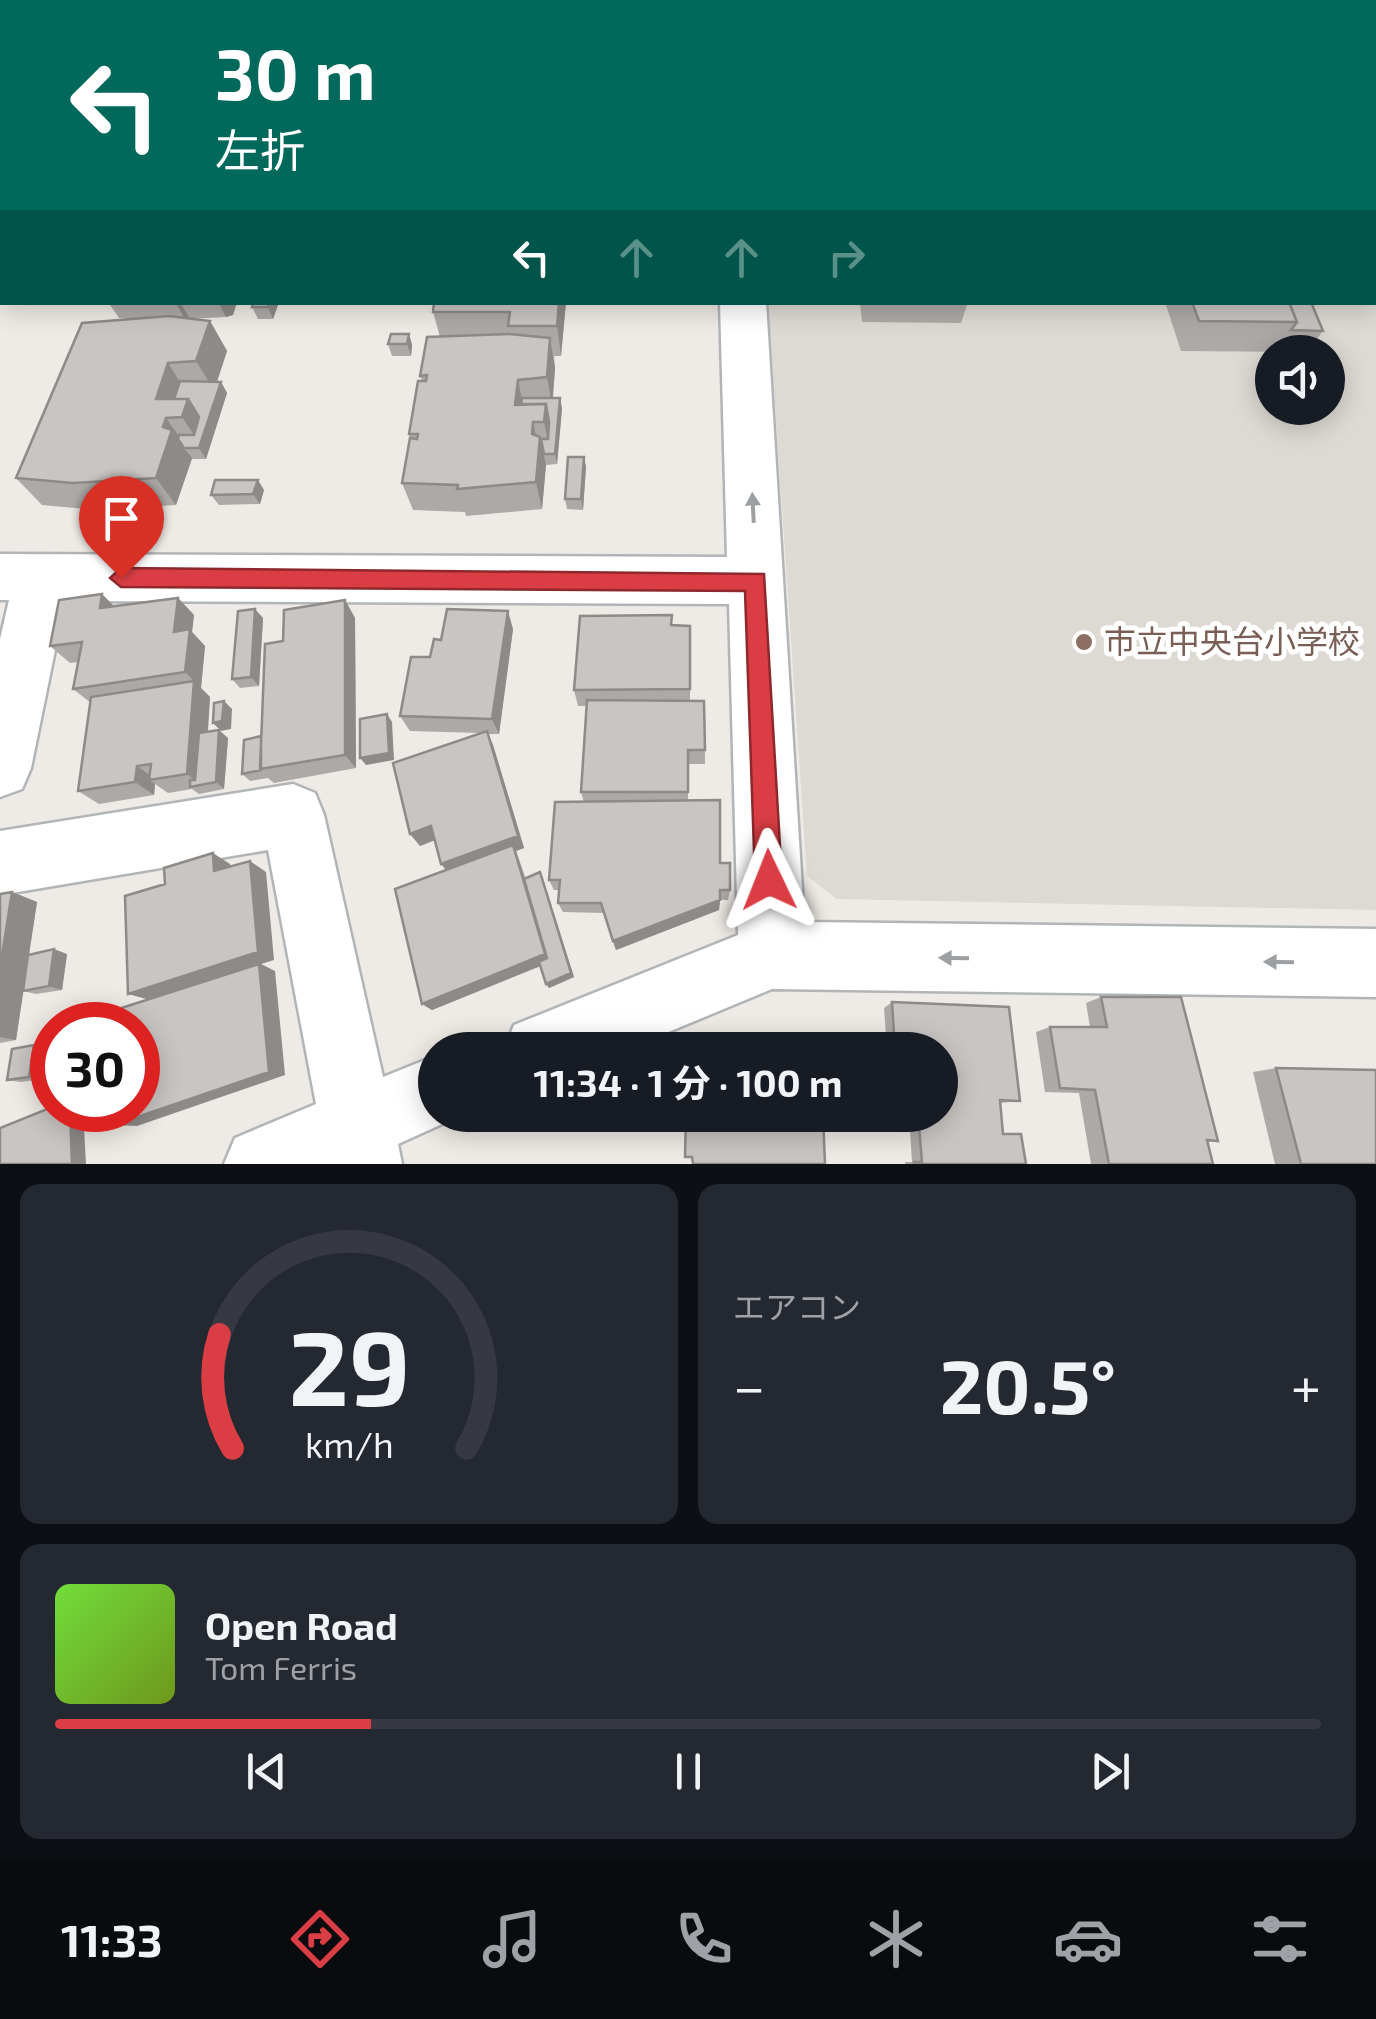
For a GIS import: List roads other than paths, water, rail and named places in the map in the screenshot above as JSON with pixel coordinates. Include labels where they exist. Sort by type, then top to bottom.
[{"type":"street","points":[[743,305],[772,955]]},
{"type":"street","points":[[0,768],[21,577],[756,581]]},
{"type":"street","points":[[0,863],[293,814],[361,1144]]},
{"type":"street","points":[[582,1032],[772,955],[1376,964]]},
{"type":"street","points":[[260,1164],[361,1144],[418,1104]]},
{"type":"place","name":"市立中央台小学校","points":[[1084,642]]}]
